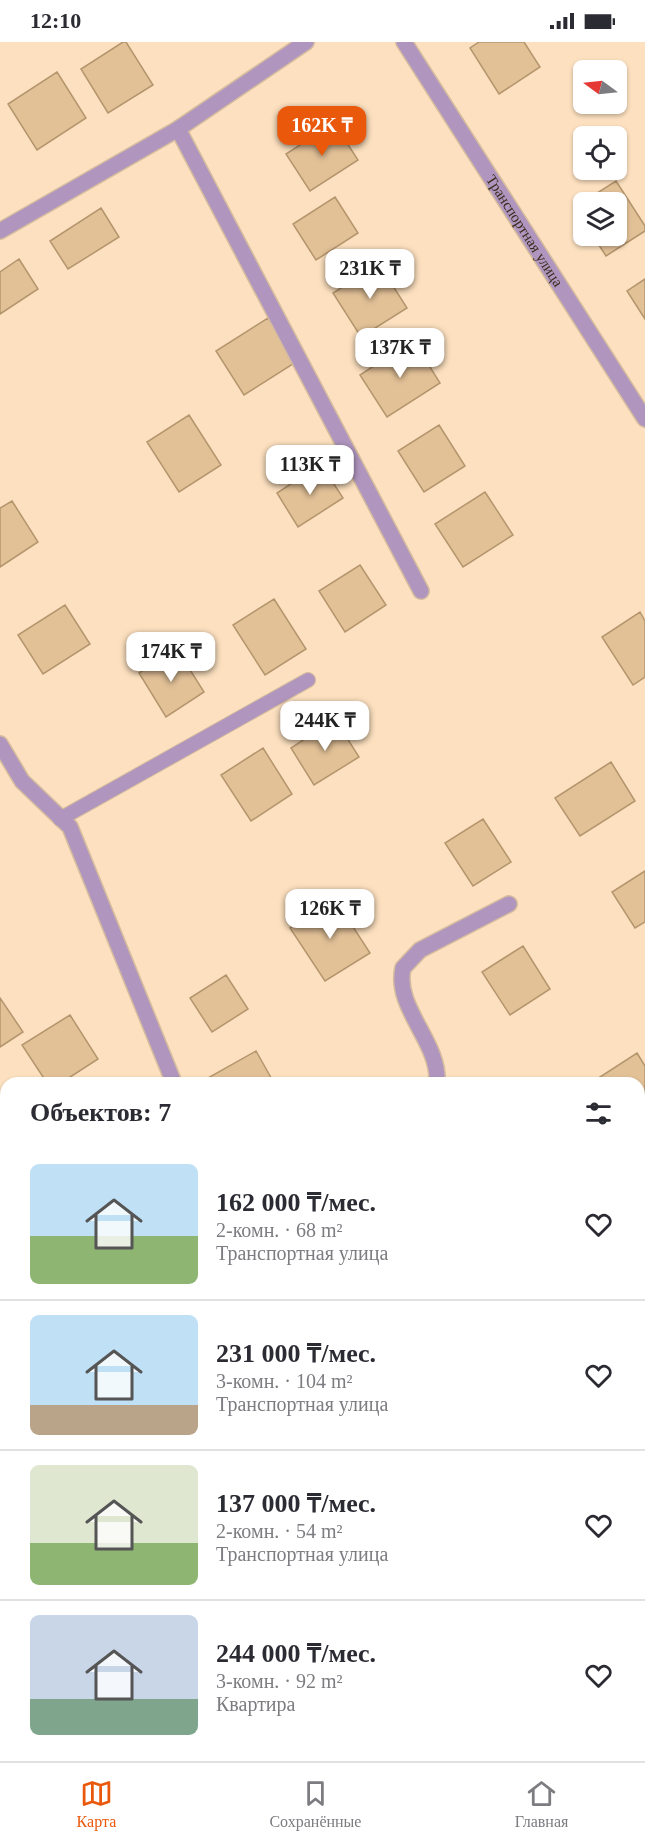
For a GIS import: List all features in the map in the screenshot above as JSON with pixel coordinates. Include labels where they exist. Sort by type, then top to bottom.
[{"type":"street","points":[[0,231],[178,129],[306,42]]},
{"type":"street","name":"Транспортная улица","points":[[404,42],[645,419]]},
{"type":"street","points":[[178,129],[421,591]]},
{"type":"street","points":[[0,744],[22,782],[70,827],[172,1077]]},
{"type":"street","points":[[436,1077],[429,1047],[402,987],[403,968],[420,950],[509,904]]},
{"type":"lane","points":[[60,819],[308,680]]},
{"type":"building","points":[[126,42],[153,85],[108,113],[81,69]]},
{"type":"building","points":[[479,42],[524,42],[540,67],[499,94],[470,48]]},
{"type":"building","points":[[57,72],[86,118],[37,150],[8,104]]},
{"type":"building","points":[[334,123],[358,160],[310,191],[286,154]]},
{"type":"building","points":[[616,181],[623,192],[599,192]]},
{"type":"building","points":[[335,197],[358,233],[316,260],[293,224]]},
{"type":"building","points":[[627,198],[645,226],[645,231],[627,243]]},
{"type":"building","points":[[101,208],[119,237],[68,269],[50,241]]},
{"type":"building","points":[[600,246],[622,246],[606,256]]},
{"type":"building","points":[[19,259],[38,289],[0,314],[0,272]]},
{"type":"building","points":[[379,264],[407,308],[361,337],[333,293]]},
{"type":"building","points":[[645,279],[645,319],[627,291]]},
{"type":"building","points":[[268,318],[296,362],[244,395],[216,351]]},
{"type":"building","points":[[413,340],[440,383],[387,417],[360,375]]},
{"type":"building","points":[[189,415],[221,465],[179,492],[147,442]]},
{"type":"building","points":[[439,425],[465,466],[424,492],[398,451]]},
{"type":"building","points":[[321,464],[343,498],[298,527],[277,493]]},
{"type":"building","points":[[485,492],[513,535],[463,567],[435,524]]},
{"type":"building","points":[[12,501],[38,542],[0,567],[0,508]]},
{"type":"building","points":[[360,565],[386,605],[345,632],[319,591]]},
{"type":"building","points":[[274,599],[306,649],[265,675],[233,625]]},
{"type":"building","points":[[65,605],[90,644],[43,674],[18,635]]},
{"type":"building","points":[[640,612],[645,621],[645,677],[633,685],[602,637]]},
{"type":"building","points":[[177,649],[204,692],[166,717],[139,673]]},
{"type":"building","points":[[335,719],[359,757],[314,785],[291,748]]},
{"type":"building","points":[[263,748],[292,794],[251,821],[221,775]]},
{"type":"building","points":[[611,762],[635,801],[580,836],[555,798]]},
{"type":"building","points":[[483,819],[511,862],[473,886],[445,843]]},
{"type":"building","points":[[645,871],[645,922],[635,928],[612,892]]},
{"type":"building","points":[[335,899],[370,953],[325,981],[290,928]]},
{"type":"building","points":[[523,946],[550,989],[510,1015],[482,972]]},
{"type":"building","points":[[226,975],[248,1009],[212,1032],[190,998]]},
{"type":"building","points":[[0,998],[23,1032],[0,1047]]},
{"type":"building","points":[[70,1015],[98,1059],[70,1077],[43,1077],[22,1045]]},
{"type":"building","points":[[256,1051],[271,1077],[210,1077]]},
{"type":"building","points":[[637,1053],[645,1066],[645,1077],[600,1077]]}]
